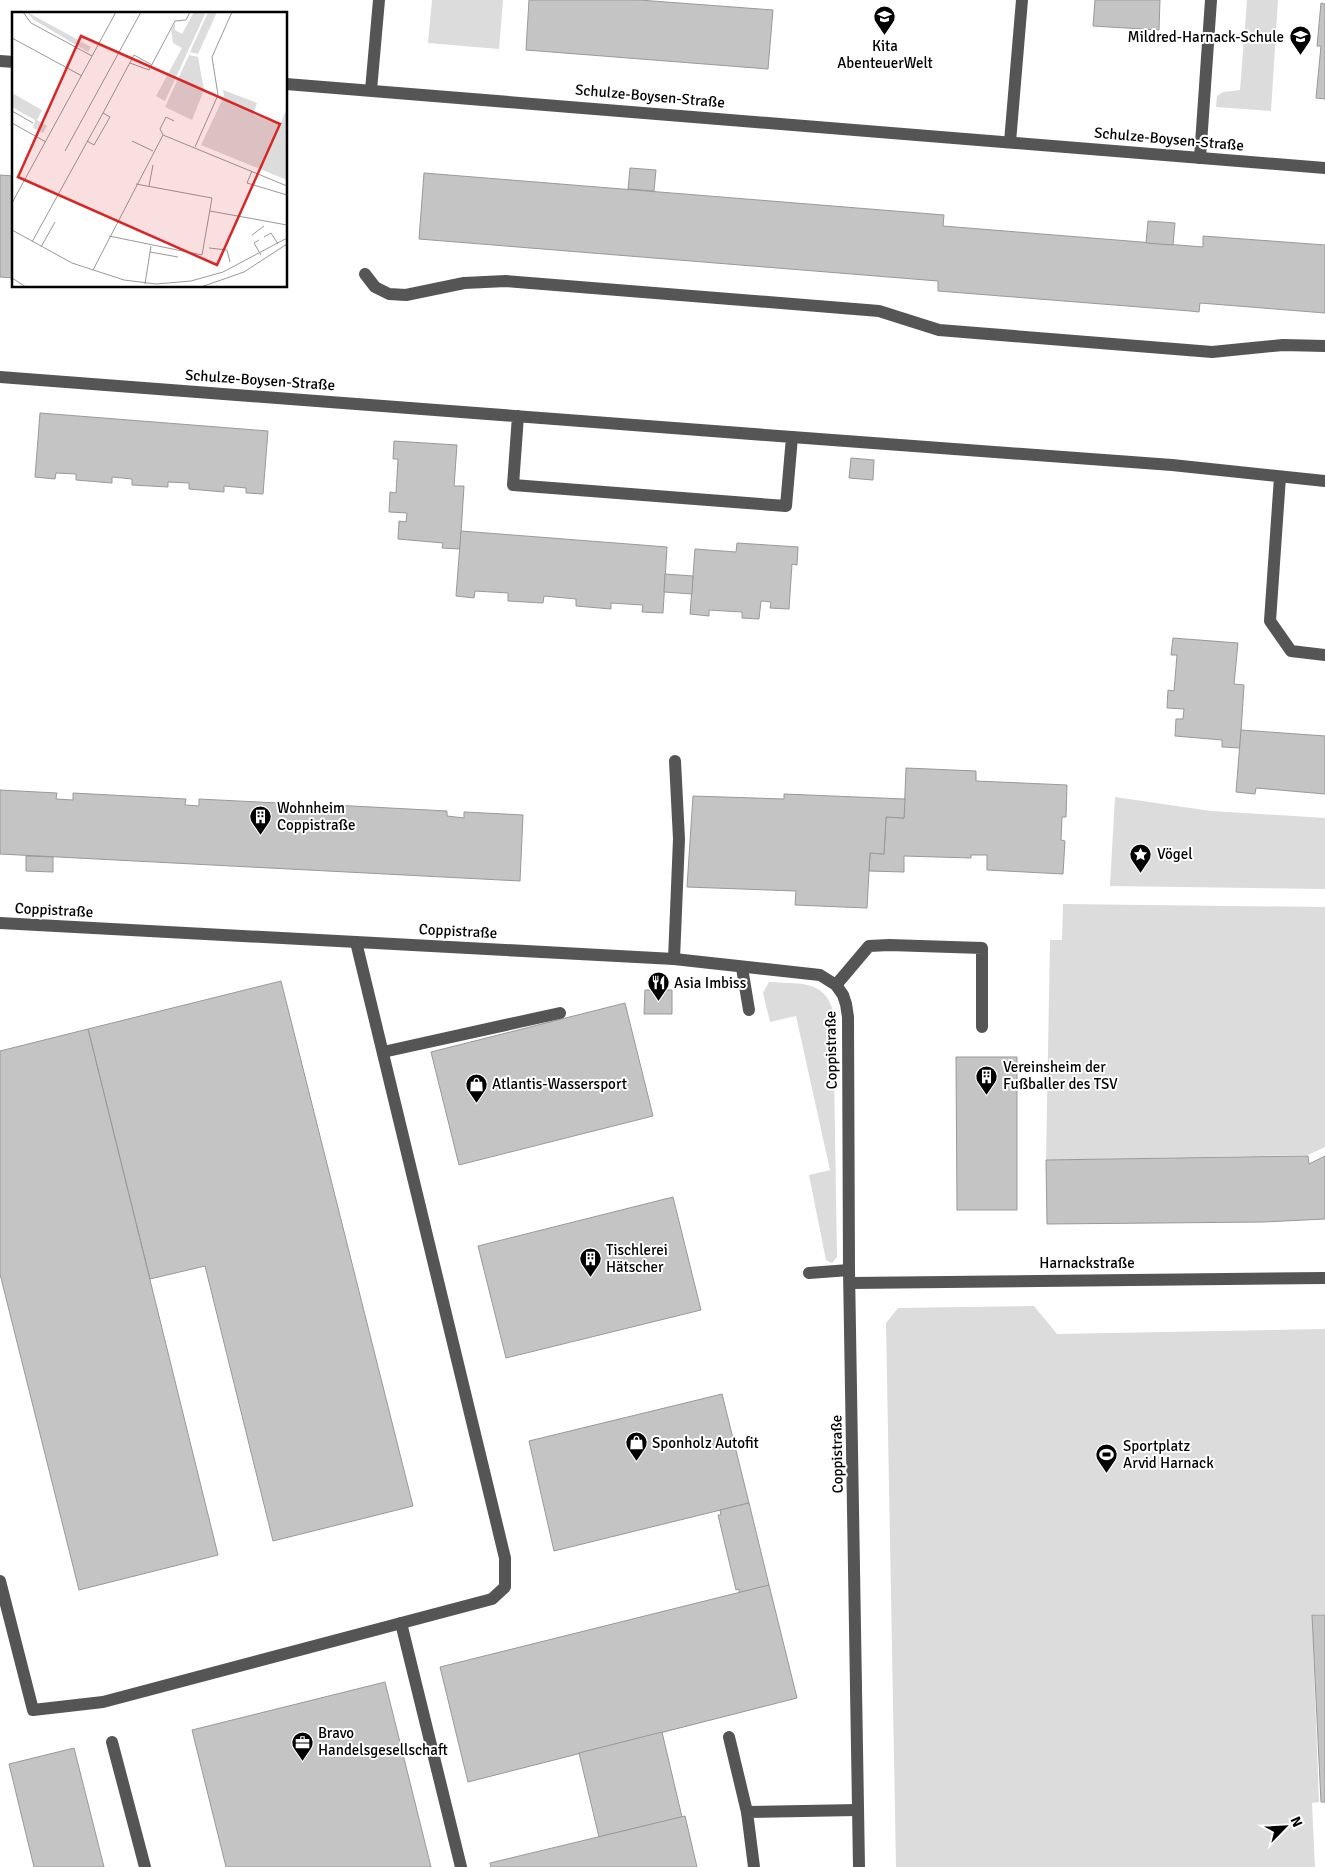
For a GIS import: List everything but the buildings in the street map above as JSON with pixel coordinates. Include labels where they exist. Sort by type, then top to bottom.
[{"type":"street","points":[[371,90],[379,0]]},
{"type":"street","points":[[1010,142],[1022,0]]},
{"type":"street","points":[[1200,158],[1211,0]]},
{"type":"street","name":"Schulze-Boysen-Straße","points":[[288,84],[1325,168]]},
{"type":"street","points":[[365,274],[375,287],[389,294],[398,295],[464,283],[506,281],[879,311],[938,330],[1212,352],[1283,345],[1325,346]]},
{"type":"street","name":"Schulze-Boysen-Straße","points":[[0,377],[1172,466],[1325,481]]},
{"type":"street","points":[[518,416],[513,485],[551,488],[786,506],[792,437]]},
{"type":"street","points":[[1280,478],[1270,621],[1291,651],[1325,655]]},
{"type":"street","points":[[674,959],[679,839],[675,761]]},
{"type":"street","name":"Coppistraße","points":[[0,923],[674,959],[742,968],[820,975],[836,985],[846,1004],[848,1017],[859,1867]]},
{"type":"street","points":[[0,1581],[33,1710],[103,1702],[492,1599],[505,1587],[505,1558],[356,942]]},
{"type":"street","points":[[836,985],[869,946],[982,948],[982,1027]]},
{"type":"street","points":[[742,968],[749,1010]]},
{"type":"street","points":[[383,1052],[560,1014]]},
{"type":"street","name":"Harnackstraße","points":[[810,1274],[850,1276],[1325,1278]]},
{"type":"street","points":[[401,1623],[461,1867]]},
{"type":"street","points":[[729,1737],[747,1812],[754,1867]]},
{"type":"street","points":[[112,1742],[145,1867]]},
{"type":"street","points":[[747,1812],[858,1810]]},
{"type":"shaded area","points":[[432,0],[503,0],[499,49],[428,43]]},
{"type":"shaded area","points":[[1247,0],[1278,0],[1271,111],[1216,107],[1217,96],[1223,92],[1240,90]]},
{"type":"shaded area","points":[[1115,797],[1211,811],[1325,818],[1325,889],[1110,886]]},
{"type":"shaded area","points":[[1063,904],[1325,907],[1325,1147],[1308,1155],[1046,1160],[1050,940],[1062,940]]},
{"type":"shaded area","points":[[769,982],[808,985],[816,988],[829,1001],[833,1011],[837,1257],[832,1263],[826,1260],[809,1175],[830,1170],[796,1016],[770,1022],[763,993]]},
{"type":"shaded area","name":"Sportplatz Arvid Harnack","points":[[1034,1306],[1057,1334],[1325,1329],[1325,1614],[1312,1614],[1319,1802],[1312,1803],[1315,1867],[896,1867],[886,1323],[898,1308]]},
{"type":"place","name":"Kita AbenteuerWelt","points":[[885,36]]},
{"type":"place","name":"Mildred-Harnack-Schule","points":[[1300,56]]},
{"type":"place","name":"Wohnheim Coppistraße","points":[[261,836]]},
{"type":"place","name":"Vögel","points":[[1141,873]]},
{"type":"place","name":"Asia Imbiss","points":[[658,1002]]},
{"type":"place","name":"Vereinsheim der Fußballer des TSV","points":[[987,1095]]},
{"type":"place","name":"Atlantis-Wassersport","points":[[476,1103]]},
{"type":"place","name":"Tischlerei Hätscher","points":[[590,1278]]},
{"type":"place","name":"Sponholz Autofit","points":[[636,1462]]},
{"type":"place","name":"Sportplatz Arvid Harnack","points":[[1107,1474]]},
{"type":"place","name":"Bravo Handelsgesellschaft","points":[[302,1761]]}]
